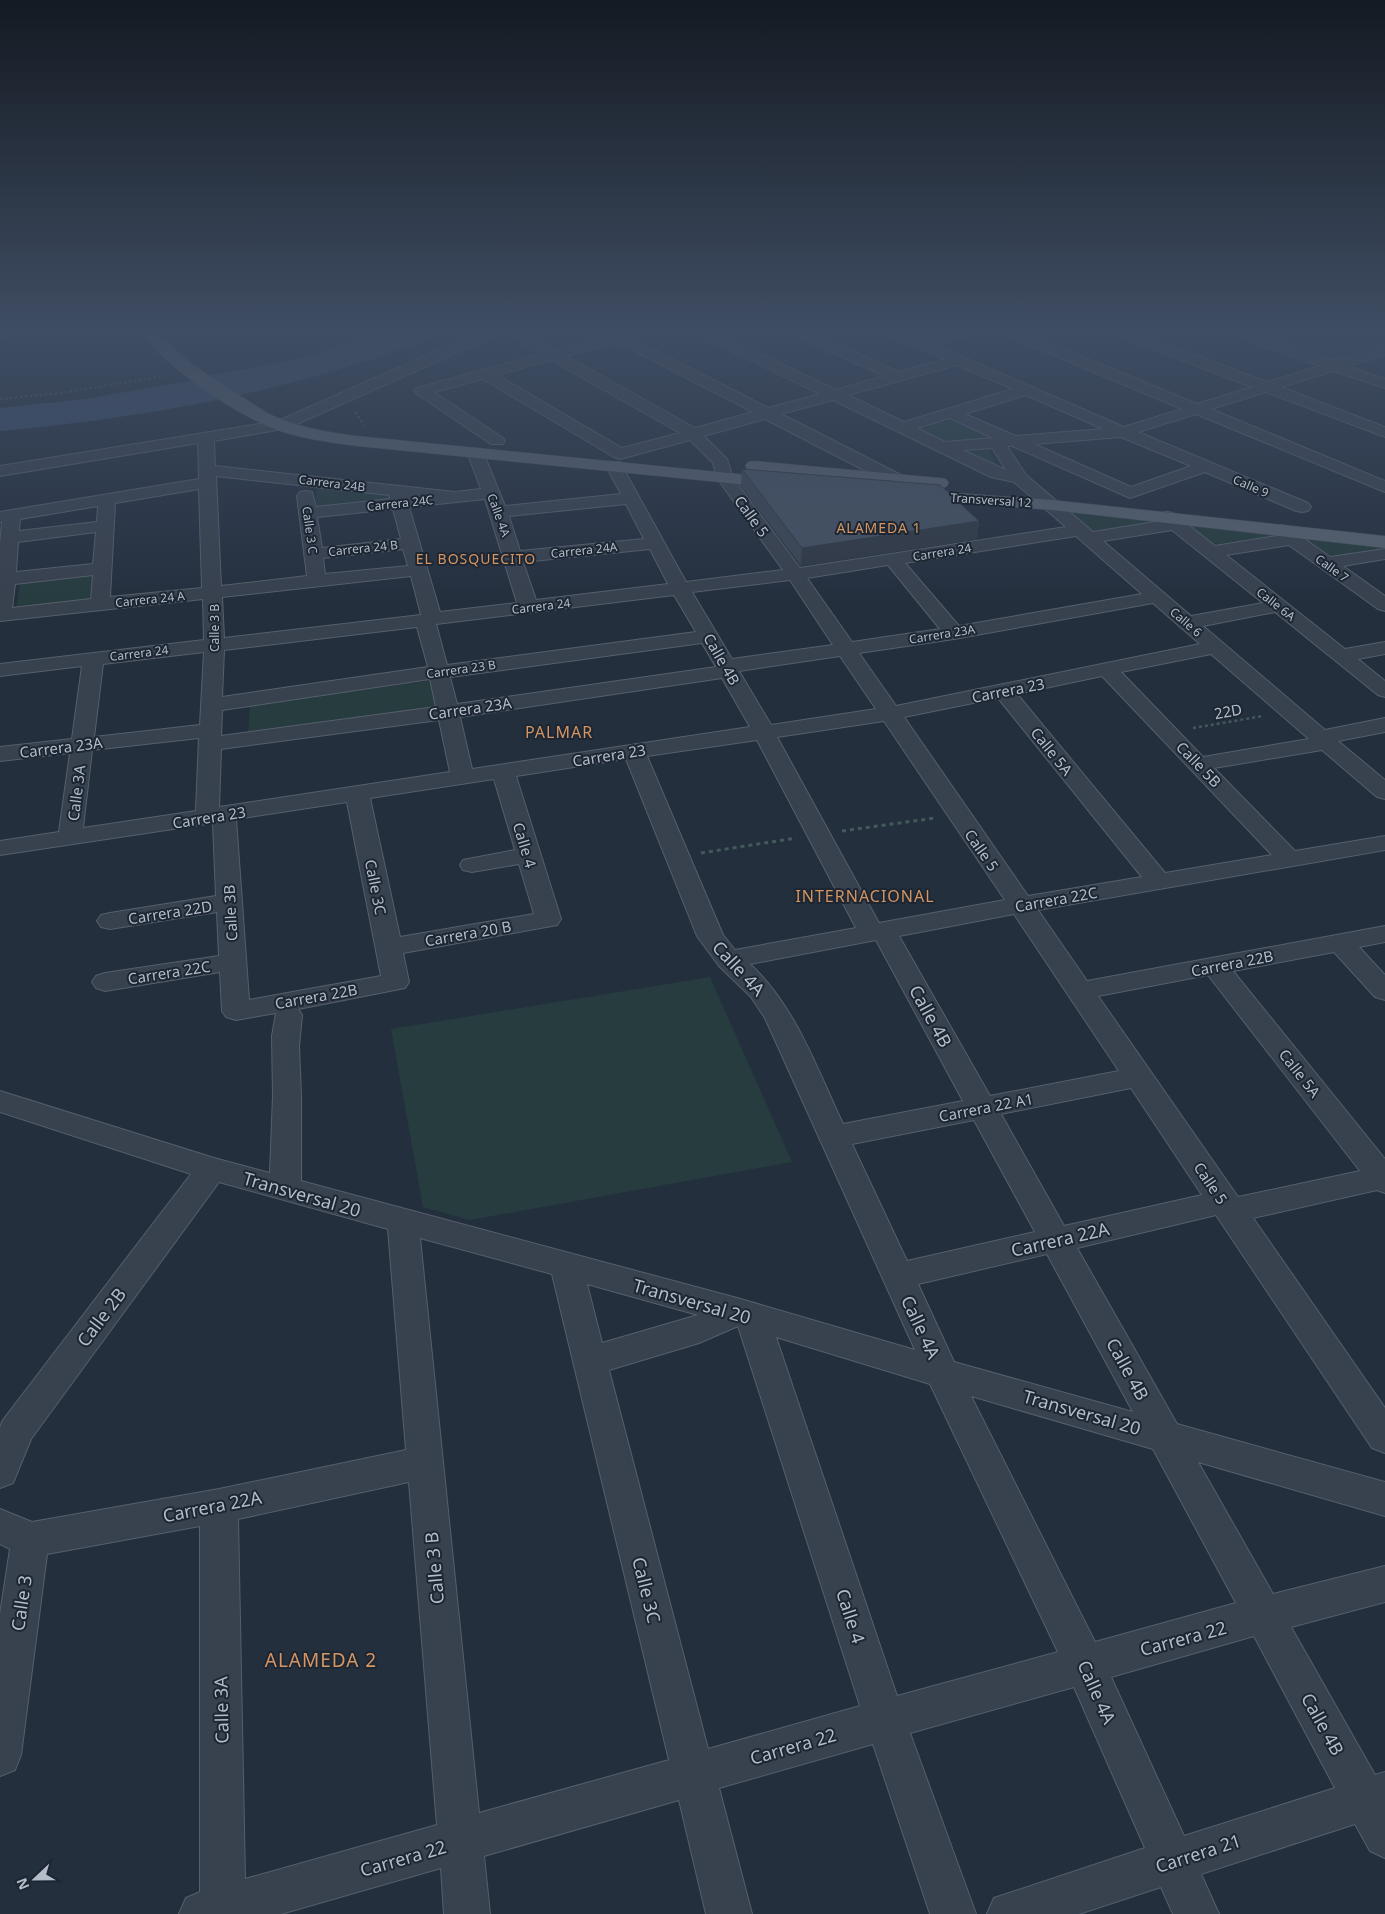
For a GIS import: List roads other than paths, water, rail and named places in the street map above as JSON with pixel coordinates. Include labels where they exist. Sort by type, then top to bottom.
[{"type":"main road","name":"Transversal 12","points":[[276,422],[313,433],[338,437],[475,452],[617,460],[723,470],[1052,505],[1286,535],[1385,542]]},
{"type":"main road","name":"Transversal 12","points":[[332,422],[359,427],[497,441],[617,460]]},
{"type":"main road","name":"Transversal 12","points":[[723,470],[895,479],[1035,490],[1211,507],[1385,528]]},
{"type":"street","points":[[0,471],[206,438],[289,422]]},
{"type":"street","points":[[469,422],[497,441]]},
{"type":"street","points":[[559,422],[617,460],[692,433],[730,422]]},
{"type":"street","name":"Calle 5","points":[[673,422],[692,433],[723,470],[888,714],[1385,1438]]},
{"type":"street","points":[[782,422],[895,479]]},
{"type":"street","points":[[889,422],[996,474],[1020,478]]},
{"type":"street","points":[[901,428],[920,422]]},
{"type":"street","points":[[972,422],[1130,493],[1205,466]]},
{"type":"street","name":"Calle 9","points":[[1101,422],[1302,507]]},
{"type":"street","points":[[941,447],[1123,432],[1155,422]]},
{"type":"street","points":[[1231,422],[1385,487]]},
{"type":"street","points":[[1360,422],[1385,432]]},
{"type":"street","name":"Calle 3 B","points":[[206,438],[209,476],[214,645],[211,737],[216,816]]},
{"type":"street","name":"Calle 6","points":[[998,443],[1020,478],[1385,792]]},
{"type":"street","name":"Calle 4A","points":[[475,452],[499,512],[528,607]]},
{"type":"street","name":"Calle 4B","points":[[617,460],[630,498],[680,588],[876,931],[982,1107],[1263,1615],[1375,1796],[1385,1836]]},
{"type":"street","name":"Carrera 24B","points":[[6,516],[107,499],[209,476],[303,479],[398,496]]},
{"type":"street","name":"Calle 3 C","points":[[303,479],[317,582]]},
{"type":"street","name":"Carrera 24C","points":[[308,513],[398,496],[454,497],[492,493]]},
{"type":"street","points":[[398,496],[419,570],[462,777]]},
{"type":"street","points":[[499,512],[630,498]]},
{"type":"street","points":[[100,604],[107,499]]},
{"type":"street","points":[[1,615],[10,538],[6,516]]},
{"type":"street","name":"Carrera 24","points":[[0,670],[428,620],[794,574],[1084,534],[1171,520]]},
{"type":"street","name":"Calle 6A","points":[[1171,520],[1385,690]]},
{"type":"street","points":[[10,538],[106,526]]},
{"type":"street","points":[[1211,552],[1286,535]]},
{"type":"street","name":"Calle 7","points":[[1286,535],[1385,606]]},
{"type":"street","name":"Carrera 24 B","points":[[314,554],[412,543]]},
{"type":"street","name":"Carrera 24A","points":[[514,557],[655,543]]},
{"type":"street","points":[[1326,563],[1385,554]]},
{"type":"street","points":[[893,560],[954,633]]},
{"type":"street","points":[[6,579],[103,568]]},
{"type":"street","name":"Carrera 24 A","points":[[1,615],[419,570]]},
{"type":"street","name":"Carrera 23A","points":[[0,754],[82,744],[211,737],[447,712],[954,633],[1157,597]]},
{"type":"street","points":[[1187,623],[1278,606]]},
{"type":"street","name":"Carrera 23 B","points":[[213,705],[439,672],[709,636]]},
{"type":"street","name":"Carrera 23","points":[[0,848],[888,714],[1215,647]]},
{"type":"street","points":[[1341,656],[1385,648]]},
{"type":"street","name":"Calle 3A","points":[[70,838],[93,659]]},
{"type":"street","name":"Calle 5B","points":[[1107,670],[1200,764],[1289,859]]},
{"type":"street","name":"Calle 5A","points":[[1003,691],[1159,881]]},
{"type":"street","points":[[1200,764],[1325,740],[1385,725]]},
{"type":"street","name":"Calle 4A","points":[[634,751],[710,936],[728,960],[755,984],[768,999],[779,1018],[942,1373],[1085,1665],[1196,1914]]},
{"type":"street","name":"Calle 4","points":[[503,771],[548,919]]},
{"type":"street","name":"Calle 3C","points":[[358,793],[396,982]]},
{"type":"street","name":"Calle 3B","points":[[216,816],[230,902],[236,1011]]},
{"type":"street","name":"Carrera 22C","points":[[728,960],[1020,905],[1385,843]]},
{"type":"street","points":[[472,865],[528,855]]},
{"type":"street","name":"Carrera 22D","points":[[110,921],[230,902]]},
{"type":"street","name":"Carrera 20 B","points":[[388,947],[548,919]]},
{"type":"street","name":"Carrera 22B","points":[[1079,991],[1385,934]]},
{"type":"street","points":[[1340,942],[1385,992]]},
{"type":"street","name":"Carrera 22C","points":[[105,982],[233,962]]},
{"type":"street","name":"Calle 5A","points":[[1215,966],[1384,1178]]},
{"type":"street","name":"Carrera 22B","points":[[236,1011],[396,982]]},
{"type":"street","points":[[286,1190],[284,1164],[287,1096],[285,1041],[288,1015]]},
{"type":"street","name":"Carrera 22 A1","points":[[834,1137],[1138,1077]]},
{"type":"street","name":"Transversal 20","points":[[0,1101],[212,1169],[745,1314],[942,1373],[1385,1499]]},
{"type":"street","name":"Calle 2B","points":[[0,1472],[16,1431],[212,1169]]},
{"type":"street","name":"Carrera 22A","points":[[897,1276],[1056,1240],[1227,1206],[1384,1178]]},
{"type":"street","name":"Calle 3 B","points":[[403,1222],[467,1914]]},
{"type":"street","name":"Calle 3C","points":[[566,1266],[729,1914]]},
{"type":"street","points":[[590,1361],[745,1314]]},
{"type":"street","name":"Calle 4","points":[[745,1314],[952,1914]]},
{"type":"street","name":"Carrera 22A","points":[[15,1533],[219,1506],[425,1462]]},
{"type":"street","name":"Calle 3A","points":[[216,1912],[219,1506]]},
{"type":"street","name":"Calle 3","points":[[0,1755],[15,1533]]},
{"type":"street","name":"Carrera 22","points":[[216,1912],[885,1720],[1263,1615],[1385,1584]]},
{"type":"street","name":"Carrera 21","points":[[1010,1914],[1375,1796]]},
{"type":"water","points":[[0,422],[79,422],[57,425],[0,431]]},
{"type":"district","name":"ALAMEDA 1","points":[[879,527]]},
{"type":"district","name":"EL BOSQUECITO","points":[[476,558]]},
{"type":"district","name":"PALMAR","points":[[559,732]]},
{"type":"district","name":"INTERNACIONAL","points":[[865,896]]},
{"type":"district","name":"ALAMEDA 2","points":[[321,1660]]}]
